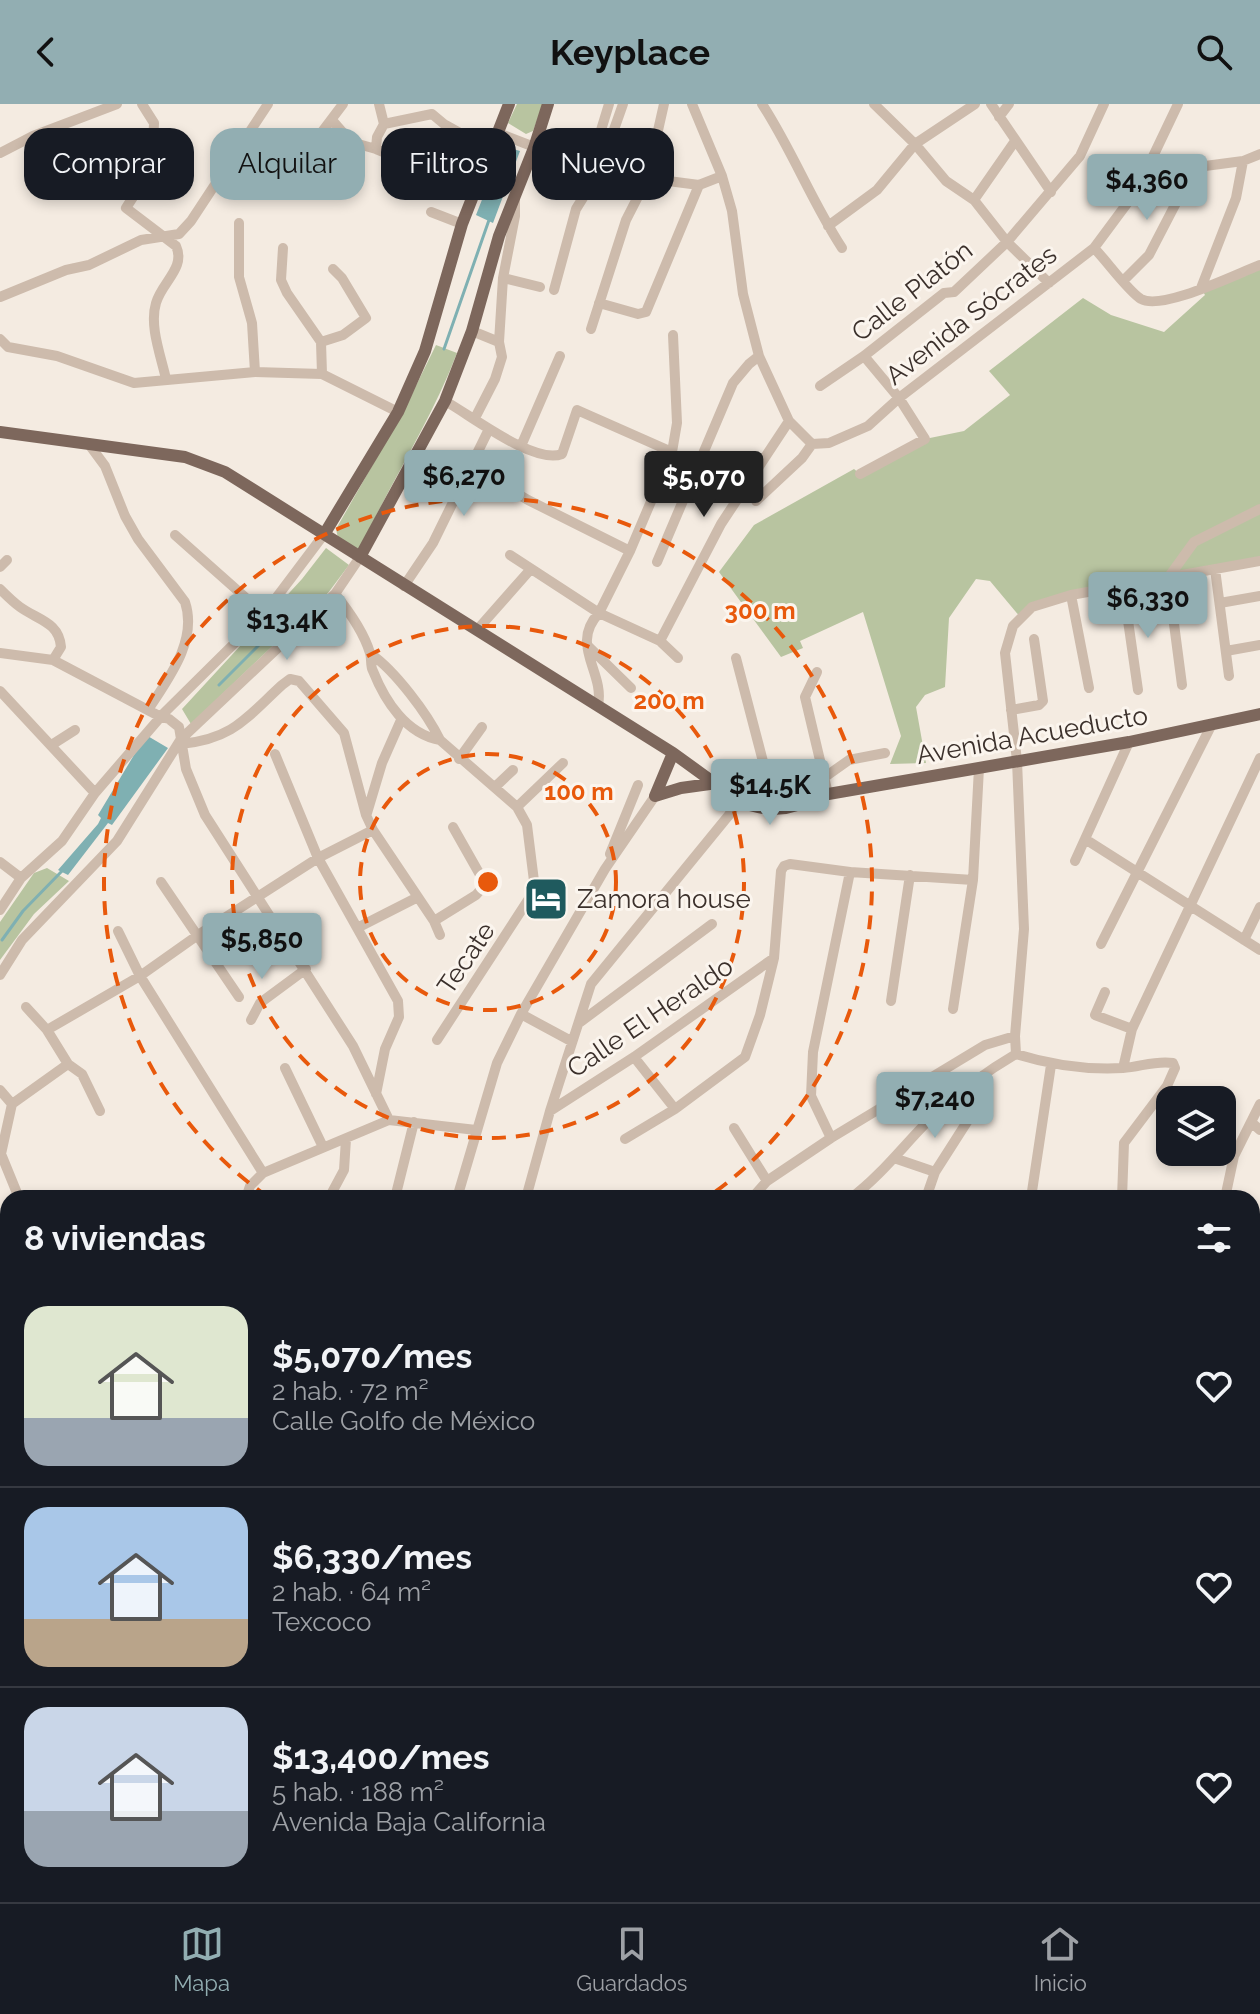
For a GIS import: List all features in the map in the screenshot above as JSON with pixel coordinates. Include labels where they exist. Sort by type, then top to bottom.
[{"type":"main road","points":[[500,128],[509,104]]},
{"type":"main road","points":[[540,128],[548,104]]},
{"type":"main road","points":[[516,191],[532,153]]},
{"type":"main road","points":[[325,533],[398,412],[425,351],[471,200]]},
{"type":"main road","points":[[360,557],[445,401],[472,331],[512,200]]},
{"type":"main road","name":"Avenida Acueducto","points":[[0,432],[205,462],[268,497],[404,586],[598,705],[750,806],[773,809],[799,806],[811,797]]},
{"type":"main road","name":"Avenida Acueducto","points":[[737,795],[797,794],[811,797],[1129,742],[1260,714]]},
{"type":"main road","points":[[655,796],[673,753]]},
{"type":"main road","points":[[655,796],[681,788],[717,783]]},
{"type":"street","points":[[0,153],[33,136],[117,104]]},
{"type":"street","points":[[142,104],[154,123],[154,128]]},
{"type":"street","points":[[0,297],[66,270],[89,265],[141,240],[179,234],[191,221],[268,104]]},
{"type":"street","points":[[326,128],[343,104]]},
{"type":"street","points":[[376,149],[377,137],[384,124],[379,104]]},
{"type":"street","points":[[602,128],[609,104]]},
{"type":"street","points":[[615,128],[623,104]]},
{"type":"street","points":[[659,128],[664,104]]},
{"type":"street","points":[[692,104],[722,176],[732,211],[743,294],[759,356],[789,421],[812,444],[802,458],[756,501]]},
{"type":"street","points":[[762,104],[781,133],[842,248]]},
{"type":"street","points":[[874,104],[915,144],[946,181],[974,200],[1007,242],[1049,283]]},
{"type":"street","points":[[828,226],[877,190],[915,144],[975,104]]},
{"type":"street","points":[[991,104],[1051,192]]},
{"type":"street","points":[[999,117],[1009,104]]},
{"type":"street","name":"Calle Platón","points":[[820,386],[944,293],[954,292],[1007,242],[1080,156],[1104,104]]},
{"type":"street","name":"Avenida Sócrates","points":[[812,444],[829,443],[868,426],[899,398],[1094,248],[1137,190],[1178,104]]},
{"type":"street","points":[[384,124],[431,109],[451,128]]},
{"type":"street","points":[[332,120],[351,142],[381,151]]},
{"type":"street","points":[[974,200],[1015,141]]},
{"type":"street","points":[[1124,280],[1149,255],[1189,178],[1205,166],[1243,161],[1260,154]]},
{"type":"street","points":[[1201,288],[1236,198],[1243,161]]},
{"type":"street","points":[[674,182],[699,185],[722,176]]},
{"type":"street","points":[[599,303],[638,314],[646,312],[699,185]]},
{"type":"street","points":[[131,200],[126,208],[176,246],[179,254],[179,263],[156,300],[153,317],[166,379]]},
{"type":"street","points":[[475,418],[495,379],[502,357],[499,342],[503,278],[515,216],[515,200]]},
{"type":"street","points":[[554,290],[576,209],[582,200]]},
{"type":"street","points":[[591,329],[626,220],[636,200]]},
{"type":"street","points":[[431,212],[462,224]]},
{"type":"street","points":[[239,223],[239,277],[252,323],[255,372]]},
{"type":"street","points":[[283,248],[281,280],[321,342],[322,374]]},
{"type":"street","points":[[1094,248],[1141,298],[1155,303],[1172,300],[1260,265]]},
{"type":"street","points":[[321,342],[343,335],[366,318],[333,269]]},
{"type":"street","points":[[503,278],[540,287]]},
{"type":"street","points":[[472,331],[499,342]]},
{"type":"street","points":[[598,705],[599,688],[588,658],[589,627],[630,551],[672,452],[677,423],[673,335]]},
{"type":"street","points":[[0,339],[8,347],[57,356],[134,383],[255,372],[322,374],[398,412]]},
{"type":"street","points":[[521,446],[560,356]]},
{"type":"street","points":[[657,562],[733,383],[759,356]]},
{"type":"street","points":[[860,474],[925,439],[899,398],[864,356]]},
{"type":"street","points":[[445,401],[489,429],[542,455],[552,457],[562,454],[577,410],[672,452]]},
{"type":"street","points":[[660,641],[721,524],[789,421]]},
{"type":"street","points":[[404,586],[433,543],[489,429]]},
{"type":"street","points":[[88,443],[105,466],[138,539],[185,602],[188,612],[189,624],[182,653],[148,710]]},
{"type":"street","points":[[471,466],[528,500],[630,551]]},
{"type":"street","points":[[1182,685],[1168,578],[1194,542],[1260,509]]},
{"type":"street","points":[[0,910],[21,878],[62,841],[95,793],[161,717],[264,614],[325,533]]},
{"type":"street","points":[[175,535],[264,614]]},
{"type":"street","points":[[510,555],[599,613],[660,641],[678,658]]},
{"type":"street","points":[[0,975],[22,940],[117,841],[181,742],[335,594],[360,557]]},
{"type":"street","points":[[1016,1054],[1024,929],[1017,761],[1005,653],[1013,626],[1032,607],[1071,595],[1260,561]]},
{"type":"street","points":[[1215,569],[1229,676]]},
{"type":"street","points":[[477,630],[530,570]]},
{"type":"street","points":[[1123,586],[1138,690]]},
{"type":"street","points":[[0,589],[19,607],[47,622],[59,634],[61,647],[53,660]]},
{"type":"street","points":[[335,594],[371,654],[384,663],[434,727],[440,740],[517,807],[563,763]]},
{"type":"street","points":[[1071,595],[1089,688]]},
{"type":"street","points":[[1220,603],[1260,596]]},
{"type":"street","points":[[1011,710],[1039,705],[1043,701],[1034,639]]},
{"type":"street","points":[[587,645],[631,688]]},
{"type":"street","points":[[1226,651],[1260,645]]},
{"type":"street","points":[[0,653],[53,660],[179,727],[186,769],[205,815],[353,1046],[389,1120]]},
{"type":"street","points":[[371,654],[371,669],[401,720],[425,737],[440,740]]},
{"type":"street","points":[[736,658],[772,796]]},
{"type":"street","points":[[817,672],[805,697],[828,794]]},
{"type":"street","points":[[181,742],[207,742],[233,731],[282,685],[290,679],[299,681],[344,733],[366,815],[373,830],[434,921],[440,935]]},
{"type":"street","points":[[3,694],[53,744],[95,793]]},
{"type":"street","points":[[366,815],[382,763],[401,720]]},
{"type":"street","points":[[1101,944],[1212,724]]},
{"type":"street","points":[[459,759],[482,727]]},
{"type":"street","points":[[53,744],[75,730]]},
{"type":"street","points":[[1075,861],[1129,742]]},
{"type":"street","points":[[825,777],[849,760],[885,753]]},
{"type":"street","points":[[275,754],[318,858],[395,993],[400,1010],[385,1049],[376,1095]]},
{"type":"street","points":[[1123,1068],[1132,1029],[1260,758]]},
{"type":"street","points":[[953,1009],[973,880],[979,768]]},
{"type":"street","points":[[495,787],[513,770]]},
{"type":"street","points":[[605,869],[638,785]]},
{"type":"street","points":[[528,1190],[571,1041],[591,984],[737,795]]},
{"type":"street","points":[[459,1190],[497,1063],[521,1014],[605,869],[655,796]]},
{"type":"street","name":"Tecate","points":[[437,1040],[532,894],[534,881],[527,825],[517,807]]},
{"type":"street","points":[[434,921],[476,895],[483,887],[483,880],[453,827]]},
{"type":"street","points":[[47,1030],[140,976],[318,858],[373,830]]},
{"type":"street","points":[[1085,839],[1260,950]]},
{"type":"street","points":[[0,862],[21,878]]},
{"type":"street","points":[[625,1139],[675,1109],[745,1057],[760,1015],[774,958],[781,871],[784,866],[790,864],[850,872],[973,880]]},
{"type":"street","points":[[831,1138],[811,1096],[813,1052],[850,872]]},
{"type":"street","points":[[891,1001],[910,875]]},
{"type":"street","points":[[161,882],[239,997]]},
{"type":"street","points":[[359,927],[418,897]]},
{"type":"street","points":[[1244,940],[1260,907]]},
{"type":"street","points":[[577,1024],[712,924]]},
{"type":"street","points":[[118,931],[140,976],[263,1173]]},
{"type":"street","name":"Calle El Heraldo","points":[[550,1111],[634,1057],[774,958]]},
{"type":"street","points":[[251,1020],[260,1003],[306,969]]},
{"type":"street","points":[[1105,992],[1095,1015],[1132,1029]]},
{"type":"street","points":[[26,1007],[47,1030],[68,1064],[82,1074],[100,1111]]},
{"type":"street","points":[[521,1014],[571,1041]]},
{"type":"street","points":[[759,1190],[767,1181],[831,1138],[985,1045],[1015,1036]]},
{"type":"street","points":[[862,1190],[936,1113],[988,1071],[1016,1054],[1051,1065],[1123,1068],[1173,1063],[1175,1068],[1167,1086],[1124,1143],[1122,1190]]},
{"type":"street","points":[[634,1057],[675,1109]]},
{"type":"street","points":[[16,1190],[1,1154],[12,1104],[68,1064]]},
{"type":"street","points":[[1032,1190],[1051,1065]]},
{"type":"street","points":[[285,1068],[323,1147]]},
{"type":"street","points":[[0,1090],[12,1104]]},
{"type":"street","points":[[929,1190],[935,1172],[981,1100]]},
{"type":"street","points":[[1228,1190],[1234,1156],[1260,1104]]},
{"type":"street","points":[[249,1190],[263,1173],[389,1120],[476,1130]]},
{"type":"street","points":[[397,1190],[414,1122]]},
{"type":"street","points":[[1251,1122],[1260,1130]]},
{"type":"street","points":[[734,1128],[767,1181]]},
{"type":"street","points":[[333,1190],[344,1170],[346,1139]]},
{"type":"street","points":[[894,1158],[935,1172]]},
{"type":"street","points":[[870,1190],[872,1183]]},
{"type":"green space","points":[[517,104],[543,104],[532,131],[526,134],[508,123]]},
{"type":"green space","points":[[1260,265],[1260,561],[1032,607],[1021,618],[990,581],[976,579],[949,618],[945,687],[925,695],[916,707],[926,763],[890,764],[901,736],[863,612],[800,641],[803,648],[781,657],[719,572],[754,525],[854,469],[860,474],[925,439],[964,431],[1010,395],[989,371],[1083,298],[1111,315],[1164,332],[1205,295],[1201,288]]},
{"type":"green space","points":[[436,345],[457,353],[423,427],[361,547],[356,549],[338,538],[336,529],[405,408]]},
{"type":"green space","points":[[326,548],[349,565],[328,593],[191,724],[182,709],[302,579]]},
{"type":"green space","points":[[47,868],[69,881],[34,914],[0,960],[0,922],[34,873]]},
{"type":"water","points":[[482,200],[502,200],[493,223],[476,215]]},
{"type":"water","points":[[146,735],[168,748],[112,825],[108,823],[68,875],[58,870],[98,824],[101,818],[98,815]]},
{"type":"waterway","points":[[444,349],[489,220]]},
{"type":"waterway","points":[[219,685],[268,636]]},
{"type":"waterway","points":[[2,940],[23,911],[62,871]]},
{"type":"place","name":"Zamora house","points":[[546,899]]}]
